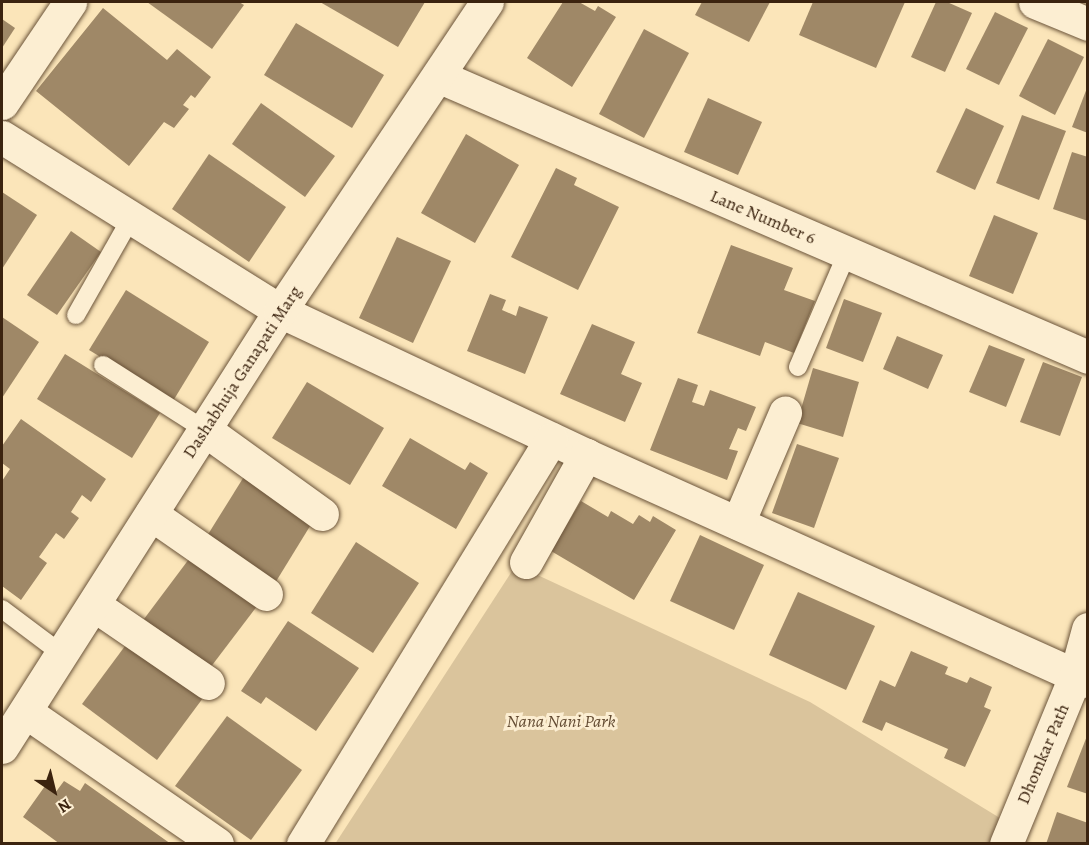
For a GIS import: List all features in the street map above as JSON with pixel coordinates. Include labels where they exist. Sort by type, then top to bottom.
[{"type":"street","points":[[2,103],[70,2]]},
{"type":"street","name":"Dashabhuja Ganapati Marg","points":[[2,747],[280,311],[487,2]]},
{"type":"street","points":[[1035,2],[1088,24]]},
{"type":"street","name":"Lane Number 6","points":[[438,76],[1088,357]]},
{"type":"street","points":[[2,137],[280,311],[551,439],[1082,679]]},
{"type":"street","points":[[738,524],[785,413]]},
{"type":"street","points":[[205,430],[322,514]]},
{"type":"street","points":[[303,843],[551,439]]},
{"type":"street","points":[[526,562],[586,455]]},
{"type":"street","points":[[151,514],[266,594]]},
{"type":"street","points":[[94,605],[208,683]]},
{"type":"street","name":"Dhomkar Path","points":[[1006,843],[1082,679],[1088,629]]},
{"type":"street","points":[[26,712],[217,843]]},
{"type":"lane","points":[[76,315],[131,218]]},
{"type":"lane","points":[[798,367],[847,253]]},
{"type":"lane","points":[[103,365],[205,430]]},
{"type":"lane","points":[[2,609],[62,654]]},
{"type":"green space","name":"Nana Nani Park","points":[[516,565],[810,702],[1013,826],[1005,844],[335,844]]},
{"type":"building","points":[[147,2],[239,2],[244,5],[212,49]]},
{"type":"building","points":[[320,2],[425,2],[398,47]]},
{"type":"building","points":[[563,2],[579,2],[595,11],[598,6],[616,17],[572,87],[527,58]]},
{"type":"building","points":[[702,2],[770,2],[749,42],[695,15]]},
{"type":"building","points":[[813,2],[905,2],[876,68],[799,35]]},
{"type":"building","points":[[936,2],[947,2],[972,13],[945,72],[911,57]]},
{"type":"building","points":[[103,8],[167,60],[177,49],[211,77],[195,98],[191,95],[183,105],[189,109],[174,128],[164,122],[129,166],[36,91]]},
{"type":"building","points":[[995,12],[1028,28],[999,85],[966,69]]},
{"type":"building","points":[[2,19],[15,28],[2,48]]},
{"type":"building","points":[[296,23],[384,75],[352,128],[264,75]]},
{"type":"building","points":[[644,29],[689,53],[644,138],[599,114]]},
{"type":"building","points":[[1048,39],[1084,57],[1055,115],[1019,96]]},
{"type":"building","points":[[1088,88],[1088,133],[1072,127]]},
{"type":"building","points":[[708,98],[762,122],[738,175],[684,152]]},
{"type":"building","points":[[261,103],[335,156],[305,197],[232,144]]},
{"type":"building","points":[[966,108],[1004,126],[975,190],[936,172]]},
{"type":"building","points":[[1022,115],[1066,131],[1039,200],[996,183]]},
{"type":"building","points":[[466,134],[519,165],[475,243],[421,213]]},
{"type":"building","points":[[1072,152],[1088,157],[1088,221],[1053,209]]},
{"type":"building","points":[[209,154],[286,207],[249,262],[172,209]]},
{"type":"building","points":[[556,168],[577,178],[574,185],[619,207],[578,290],[511,257]]},
{"type":"building","points":[[2,192],[37,215],[2,269]]},
{"type":"building","points":[[994,215],[1038,233],[1013,294],[969,276]]},
{"type":"building","points":[[71,231],[101,252],[57,315],[27,295]]},
{"type":"building","points":[[397,237],[451,261],[413,343],[359,318]]},
{"type":"building","points":[[731,245],[793,268],[784,290],[815,301],[794,353],[765,342],[760,356],[697,333]]},
{"type":"building","points":[[126,290],[209,342],[173,401],[89,350]]},
{"type":"building","points":[[490,294],[506,300],[502,310],[516,316],[519,306],[548,317],[525,374],[467,351]]},
{"type":"building","points":[[844,299],[882,313],[863,362],[826,348]]},
{"type":"building","points":[[2,317],[39,342],[2,398]]},
{"type":"building","points":[[592,324],[635,342],[621,374],[642,383],[625,422],[560,394]]},
{"type":"building","points":[[897,336],[943,355],[928,389],[883,369]]},
{"type":"building","points":[[989,345],[1025,359],[1006,407],[969,392]]},
{"type":"building","points":[[65,354],[160,413],[132,458],[37,399]]},
{"type":"building","points":[[1043,362],[1082,377],[1060,436],[1020,422]]},
{"type":"building","points":[[813,368],[859,382],[843,437],[797,423]]},
{"type":"building","points":[[678,378],[698,385],[692,402],[704,406],[710,390],[756,407],[746,431],[738,428],[729,449],[738,451],[727,480],[650,450]]},
{"type":"building","points":[[307,382],[384,428],[350,485],[272,438]]},
{"type":"building","points":[[21,419],[106,479],[91,502],[82,495],[71,512],[79,518],[64,539],[56,533],[39,557],[47,563],[21,600],[2,586],[2,481],[10,469],[2,463],[2,446]]},
{"type":"building","points":[[410,438],[465,470],[470,462],[488,473],[456,529],[382,486]]},
{"type":"building","points":[[797,444],[839,458],[814,528],[772,513]]},
{"type":"building","points":[[245,475],[315,518],[272,588],[202,544]]},
{"type":"building","points":[[581,501],[608,517],[611,511],[633,524],[639,515],[650,522],[653,516],[676,530],[634,600],[551,551]]},
{"type":"building","points":[[700,535],[764,565],[734,630],[670,601]]},
{"type":"building","points":[[356,542],[419,583],[373,653],[311,613]]},
{"type":"building","points":[[195,551],[261,601],[210,668],[144,619]]},
{"type":"building","points":[[798,592],[875,626],[846,690],[769,655]]},
{"type":"building","points":[[288,621],[359,668],[316,731],[266,697],[261,704],[241,691]]},
{"type":"building","points":[[128,642],[203,698],[157,760],[82,704]]},
{"type":"building","points":[[911,651],[948,667],[945,674],[967,683],[970,677],[992,687],[984,707],[991,710],[965,767],[944,758],[948,749],[886,722],[882,731],[862,722],[880,680],[895,687]]},
{"type":"building","points":[[227,716],[302,770],[251,840],[175,786]]},
{"type":"building","points":[[1088,736],[1088,794],[1067,787]]},
{"type":"building","points":[[64,781],[80,791],[85,783],[171,844],[60,844],[23,817],[45,786],[55,793]]},
{"type":"building","points":[[1057,812],[1088,823],[1088,844],[1046,844]]}]
